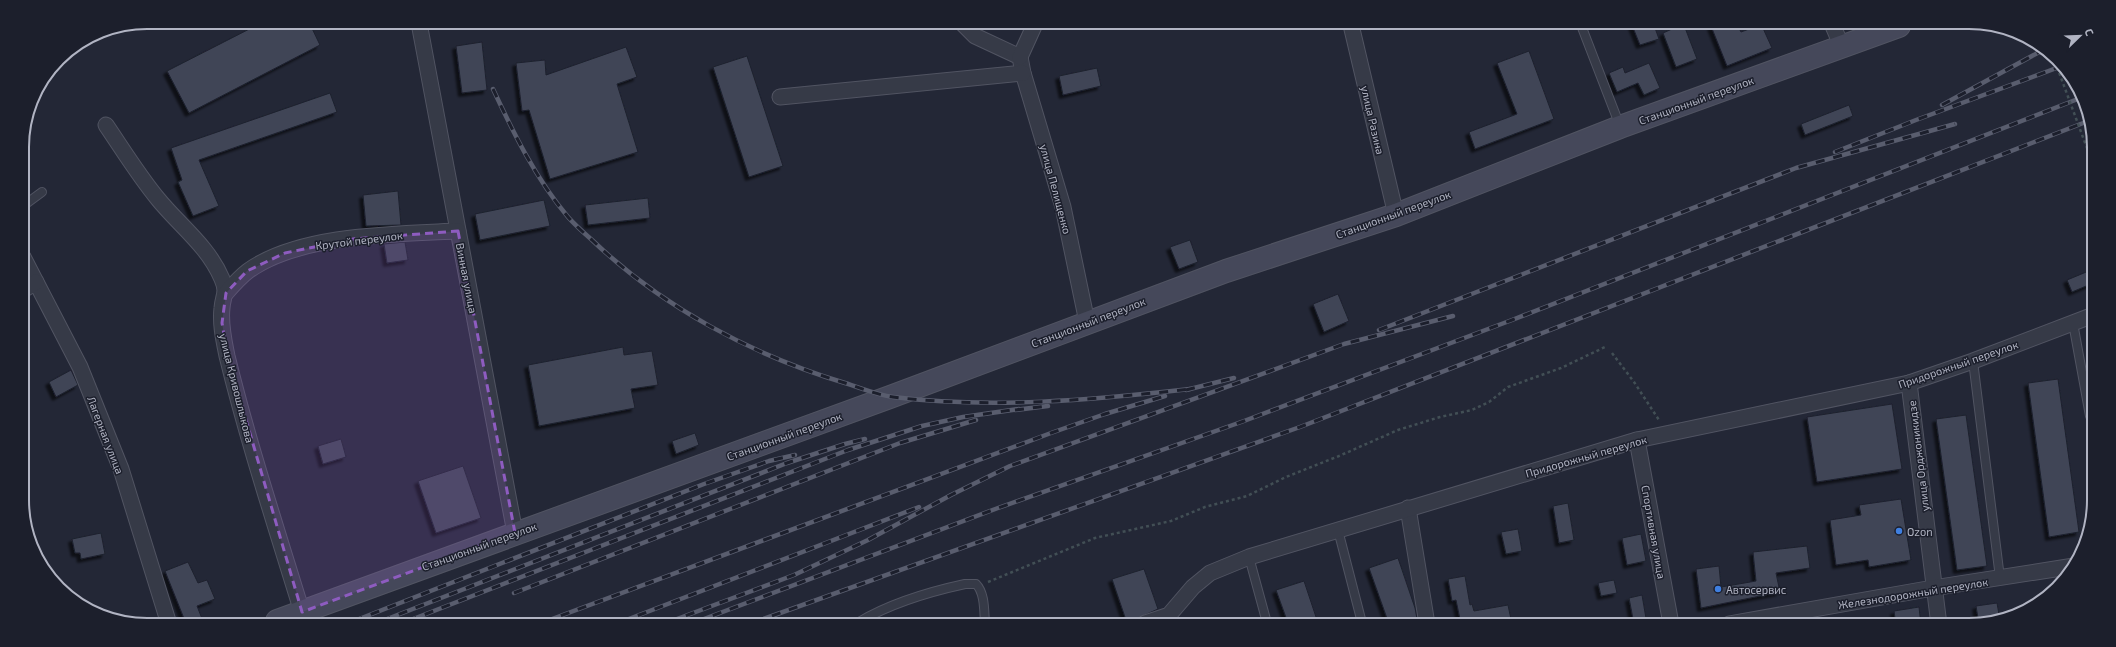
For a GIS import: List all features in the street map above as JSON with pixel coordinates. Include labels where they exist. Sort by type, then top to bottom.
[{"type":"main road","name":"Станционный переулок","points":[[285,618],[890,397],[1226,271],[1396,215],[1620,127],[1891,29]]},
{"type":"street","name":"Винная улица","points":[[420,29],[515,533]]},
{"type":"street","points":[[968,29],[975,36],[1020,57],[1033,29]]},
{"type":"street","name":"улица Разина","points":[[1352,29],[1396,215]]},
{"type":"street","points":[[1834,29],[1842,47]]},
{"type":"street","name":"улица Пелищенко","points":[[1020,57],[1023,73],[1063,207],[1088,322]]},
{"type":"street","points":[[780,97],[1023,73]]},
{"type":"street","points":[[106,125],[159,201],[196,238],[207,253],[222,279],[226,293]]},
{"type":"street","name":"Крутой переулок","points":[[226,293],[247,271],[265,261],[292,251],[319,244],[353,239],[458,231]]},
{"type":"street","name":"Лагерная улица","points":[[29,269],[80,367],[121,469],[167,618]]},
{"type":"street","points":[[29,286],[36,282]]},
{"type":"street","name":"улица Кривошлыкова","points":[[226,293],[222,307],[222,323],[228,358],[302,612]]},
{"type":"street","name":"Придорожный переулок","points":[[1171,618],[1193,587],[1210,573],[1249,557],[1637,440],[1668,435],[1909,382],[1973,361],[2087,318]]},
{"type":"street","name":"улица Орджоникидзе","points":[[1909,382],[1937,618]]},
{"type":"street","name":"Спортивная улица","points":[[1637,440],[1670,618]]},
{"type":"street","points":[[1408,508],[1426,618]]},
{"type":"street","name":"Железнодорожный переулок","points":[[1763,618],[1933,588],[2066,567]]},
{"type":"lane","points":[[1583,29],[1620,127]]},
{"type":"lane","points":[[29,202],[42,192]]},
{"type":"lane","points":[[2073,323],[2087,400]]},
{"type":"lane","points":[[1973,361],[2000,578]]},
{"type":"lane","points":[[1338,530],[1361,618]]},
{"type":"lane","points":[[1249,557],[1266,618]]},
{"type":"lane","points":[[865,618],[878,610],[907,600],[965,584],[976,584],[979,587],[984,603],[985,618]]},
{"type":"path","points":[[2058,70],[2087,146]]},
{"type":"path","points":[[979,587],[1095,538],[1170,521],[1205,507],[1247,496],[1286,477],[1398,430],[1440,417],[1472,410],[1490,402],[1508,387],[1561,368],[1605,347]]},
{"type":"path","points":[[1612,353],[1634,382],[1668,435]]},
{"type":"highlighted area","points":[[458,231],[515,533],[302,612],[228,358],[222,323],[226,293],[247,271],[285,253],[353,239]]},
{"type":"building","points":[[249,29],[312,29],[320,45],[189,113],[167,71]]},
{"type":"building","points":[[1634,29],[1655,29],[1659,39],[1640,45]]},
{"type":"building","points":[[1672,29],[1686,29],[1697,59],[1676,67],[1663,33]]},
{"type":"building","points":[[1712,29],[1740,29],[1741,32],[1749,29],[1763,29],[1772,48],[1727,66]]},
{"type":"building","points":[[482,42],[487,90],[462,93],[456,46]]},
{"type":"building","points":[[626,47],[637,77],[617,84],[638,152],[550,179],[529,110],[522,111],[516,63],[545,60],[546,75]]},
{"type":"building","points":[[1529,51],[1554,119],[1475,149],[1469,132],[1517,114],[1497,63]]},
{"type":"building","points":[[747,56],[783,166],[749,177],[713,67]]},
{"type":"building","points":[[1649,63],[1660,88],[1644,95],[1638,83],[1617,92],[1609,73],[1623,67],[1625,73]]},
{"type":"building","points":[[1097,68],[1101,86],[1063,95],[1059,76]]},
{"type":"building","points":[[330,93],[337,112],[199,160],[219,206],[193,216],[178,182],[182,180],[171,148]]},
{"type":"building","points":[[1849,105],[1853,116],[1805,135],[1801,124]]},
{"type":"building","points":[[398,191],[401,225],[366,226],[363,195]]},
{"type":"building","points":[[648,198],[650,218],[588,225],[585,205]]},
{"type":"building","points":[[544,200],[550,226],[480,240],[475,214]]},
{"type":"building","points":[[1190,240],[1198,262],[1179,269],[1170,247]]},
{"type":"building","points":[[405,242],[408,260],[387,263],[384,244]]},
{"type":"building","points":[[2087,272],[2087,286],[2072,292],[2067,280]]},
{"type":"building","points":[[1338,294],[1349,321],[1324,332],[1313,304]]},
{"type":"building","points":[[623,347],[624,355],[652,351],[658,385],[631,389],[635,408],[539,426],[528,365]]},
{"type":"building","points":[[71,370],[78,385],[56,397],[49,382]]},
{"type":"building","points":[[2058,379],[2079,532],[2049,537],[2028,383]]},
{"type":"building","points":[[1892,404],[1902,469],[1817,482],[1807,417]]},
{"type":"building","points":[[1966,415],[1987,566],[1957,570],[1936,419]]},
{"type":"building","points":[[695,433],[699,445],[676,454],[672,441]]},
{"type":"building","points":[[341,439],[346,457],[323,464],[318,446]]},
{"type":"building","points":[[463,466],[481,518],[436,533],[418,481]]},
{"type":"building","points":[[1901,499],[1911,560],[1869,567],[1868,560],[1836,565],[1830,520],[1861,515],[1859,505]]},
{"type":"building","points":[[1568,503],[1574,540],[1559,543],[1553,506]]},
{"type":"building","points":[[1518,529],[1522,551],[1506,554],[1501,532]]},
{"type":"building","points":[[101,533],[105,554],[81,559],[80,553],[75,553],[72,539]]},
{"type":"building","points":[[1641,534],[1646,561],[1627,565],[1622,538]]},
{"type":"building","points":[[1807,546],[1810,568],[1776,573],[1780,592],[1701,608],[1696,569],[1719,566],[1721,587],[1756,581],[1753,552]]},
{"type":"building","points":[[1398,558],[1415,608],[1417,618],[1387,618],[1369,568]]},
{"type":"building","points":[[188,562],[198,583],[207,580],[215,599],[197,606],[202,618],[184,618],[165,571]]},
{"type":"building","points":[[1144,569],[1158,609],[1138,618],[1125,618],[1112,579]]},
{"type":"building","points":[[1465,576],[1470,605],[1472,604],[1474,611],[1508,605],[1511,618],[1460,618],[1456,600],[1452,601],[1448,579]]},
{"type":"building","points":[[1614,580],[1617,593],[1601,596],[1598,583]]},
{"type":"building","points":[[1304,581],[1316,618],[1286,618],[1276,590]]},
{"type":"building","points":[[1642,595],[1646,618],[1633,618],[1629,598]]},
{"type":"building","points":[[1997,603],[1999,614],[1978,618],[1976,606]]},
{"type":"building","points":[[1919,607],[1920,618],[1895,618],[1894,611]]},
{"type":"railway","points":[[1942,105],[2039,52]]},
{"type":"railway","points":[[1835,152],[1916,120],[2056,68]]},
{"type":"railway","points":[[493,89],[526,156],[556,202],[580,229],[619,264],[648,287],[678,307],[710,326],[776,358],[810,372],[881,395],[930,401],[1004,403],[1042,402],[1116,397],[1190,389]]},
{"type":"railway","points":[[707,618],[998,508],[1244,421],[1512,320],[2077,99]]},
{"type":"railway","points":[[766,618],[1300,427],[2085,122]]},
{"type":"railway","points":[[1379,330],[1796,168],[1955,124]]},
{"type":"railway","points":[[680,618],[794,575],[868,540],[951,495],[1010,466],[1344,344],[1453,316]]},
{"type":"railway","points":[[1186,390],[1234,378]]},
{"type":"railway","points":[[555,618],[1051,433],[1105,414],[1165,396]]},
{"type":"railway","points":[[1015,410],[1048,406]]},
{"type":"railway","points":[[416,618],[848,450],[922,426],[963,417],[1019,409]]},
{"type":"railway","points":[[514,593],[900,443],[976,420]]},
{"type":"railway","points":[[390,618],[787,463],[865,439]]},
{"type":"railway","points":[[362,618],[704,484],[769,461],[795,455]]},
{"type":"railway","points":[[631,618],[919,507]]},
{"type":"place","name":"Ozon","points":[[1899,531]]},
{"type":"place","name":"Автосервис","points":[[1718,589]]}]
